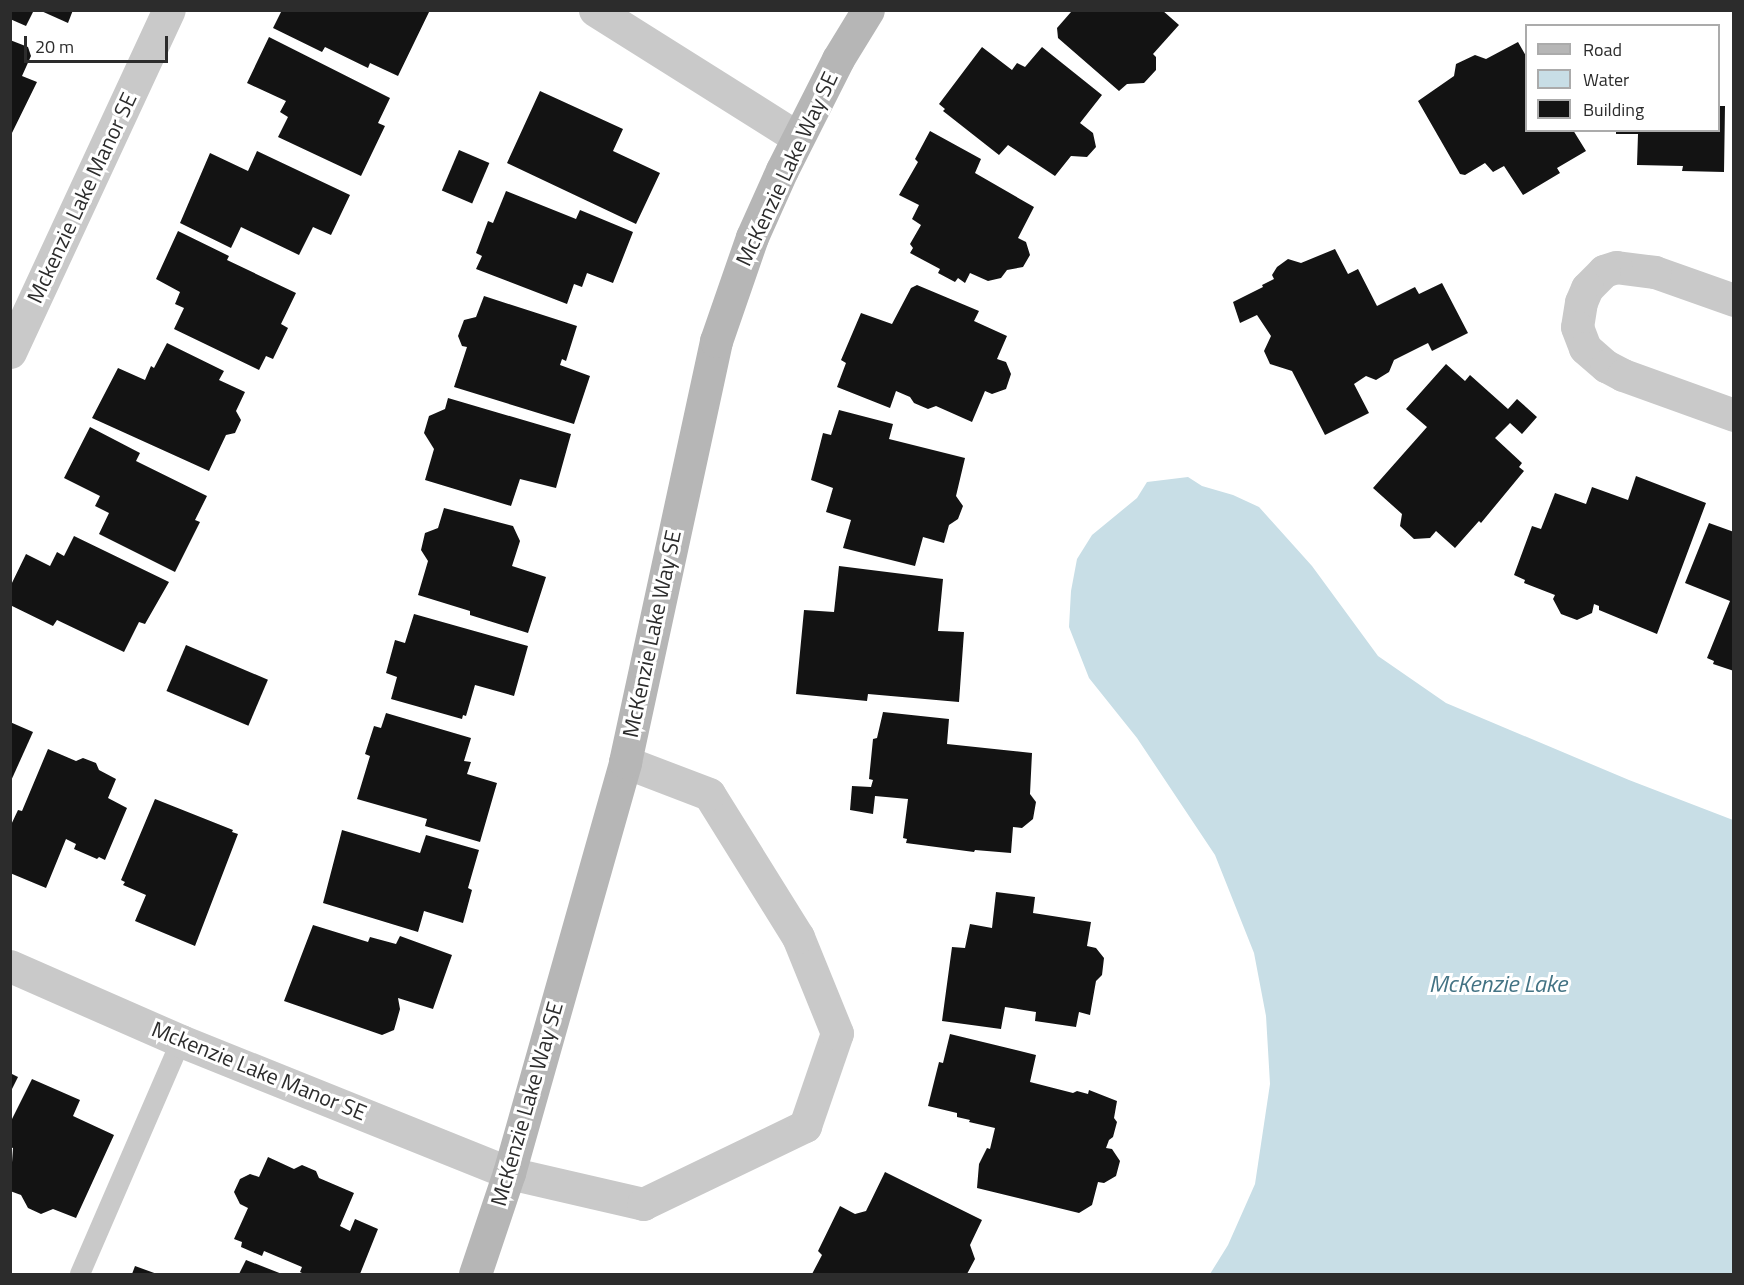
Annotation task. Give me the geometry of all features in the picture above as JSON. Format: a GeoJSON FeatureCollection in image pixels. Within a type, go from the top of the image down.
{"type":"FeatureCollection","features":[{"type":"Feature","properties":{"kind":"street","name":"Mckenzie Lake Manor SE"},"geometry":{"type":"LineString","coordinates":[[10,352],[169,10]]}},
{"type":"Feature","properties":{"kind":"street"},"geometry":{"type":"LineString","coordinates":[[595,10],[797,137]]}},
{"type":"Feature","properties":{"kind":"street","name":"McKenzie Lake Way SE"},"geometry":{"type":"LineString","coordinates":[[475,1275],[509,1173],[625,762],[716,341],[752,237],[797,137],[838,58],[868,10]]}},
{"type":"Feature","properties":{"kind":"street"},"geometry":{"type":"LineString","coordinates":[[1734,300],[1641,268],[1616,267],[1604,271],[1587,288],[1581,302],[1577,327],[1585,348],[1606,366],[1623,375],[1734,415]]}},
{"type":"Feature","properties":{"kind":"street","name":"Mckenzie Lake Manor SE"},"geometry":{"type":"LineString","coordinates":[[10,966],[181,1041],[509,1173],[643,1204],[805,1125],[837,1033],[798,937],[709,794],[625,762]]}},
{"type":"Feature","properties":{"kind":"lane"},"geometry":{"type":"LineString","coordinates":[[80,1275],[181,1041]]}},
{"type":"Feature","properties":{"kind":"water","name":"McKenzie Lake"},"geometry":{"type":"Polygon","coordinates":[[[1188,477],[1202,486],[1233,495],[1259,507],[1312,566],[1378,656],[1446,703],[1629,780],[1733,820],[1733,1274],[1210,1274],[1228,1245],[1255,1184],[1270,1084],[1266,1016],[1254,953],[1215,855],[1137,738],[1089,678],[1069,627],[1071,591],[1077,559],[1092,535],[1137,498],[1147,482],[1188,477]]]}},
{"type":"Feature","properties":{"kind":"building"},"geometry":{"type":"Polygon","coordinates":[[[10,10],[34,10],[26,26],[10,19],[10,10]]]}},
{"type":"Feature","properties":{"kind":"building"},"geometry":{"type":"Polygon","coordinates":[[[39,10],[73,10],[68,23],[39,10]]]}},
{"type":"Feature","properties":{"kind":"building"},"geometry":{"type":"Polygon","coordinates":[[[282,10],[430,10],[398,76],[370,63],[368,68],[325,47],[322,52],[273,28],[282,10]]]}},
{"type":"Feature","properties":{"kind":"building"},"geometry":{"type":"Polygon","coordinates":[[[1069,10],[1162,10],[1179,25],[1153,54],[1156,57],[1156,70],[1144,83],[1127,84],[1119,91],[1058,38],[1057,28],[1071,12],[1069,10]]]}},
{"type":"Feature","properties":{"kind":"building"},"geometry":{"type":"Polygon","coordinates":[[[269,37],[390,98],[378,123],[385,126],[361,176],[278,137],[288,117],[280,112],[286,101],[247,83],[269,37]]]}},
{"type":"Feature","properties":{"kind":"building"},"geometry":{"type":"Polygon","coordinates":[[[10,40],[28,47],[31,56],[22,76],[37,82],[10,137],[10,40]]]}},
{"type":"Feature","properties":{"kind":"building"},"geometry":{"type":"Polygon","coordinates":[[[1518,42],[1525,54],[1525,132],[1574,132],[1586,151],[1557,168],[1560,173],[1523,195],[1504,166],[1493,172],[1485,163],[1465,175],[1460,174],[1418,101],[1454,76],[1456,64],[1475,55],[1486,59],[1518,42]]]}},
{"type":"Feature","properties":{"kind":"building"},"geometry":{"type":"Polygon","coordinates":[[[982,47],[1012,70],[1017,63],[1025,67],[1042,47],[1102,95],[1080,123],[1093,133],[1096,147],[1087,157],[1071,156],[1055,176],[1008,145],[999,155],[943,111],[945,109],[939,104],[982,47]]]}},
{"type":"Feature","properties":{"kind":"building"},"geometry":{"type":"Polygon","coordinates":[[[540,91],[623,129],[613,151],[660,173],[636,224],[507,163],[540,91]]]}},
{"type":"Feature","properties":{"kind":"building"},"geometry":{"type":"Polygon","coordinates":[[[1720,106],[1725,106],[1724,172],[1682,171],[1683,166],[1637,165],[1638,134],[1616,134],[1616,132],[1720,132],[1720,106]]]}},
{"type":"Feature","properties":{"kind":"building"},"geometry":{"type":"Polygon","coordinates":[[[930,131],[981,159],[975,173],[1034,207],[1018,238],[1026,242],[1030,255],[1023,267],[1007,270],[1001,278],[988,281],[970,273],[965,283],[958,278],[955,282],[938,273],[940,269],[910,253],[913,248],[910,244],[921,225],[912,219],[919,205],[899,195],[918,162],[915,159],[930,131]]]}},
{"type":"Feature","properties":{"kind":"building"},"geometry":{"type":"Polygon","coordinates":[[[459,150],[489,163],[472,203],[442,191],[459,150]]]}},
{"type":"Feature","properties":{"kind":"building"},"geometry":{"type":"Polygon","coordinates":[[[257,151],[350,195],[331,235],[313,227],[299,255],[241,227],[231,248],[180,223],[210,153],[248,171],[257,151]]]}},
{"type":"Feature","properties":{"kind":"building"},"geometry":{"type":"Polygon","coordinates":[[[506,191],[576,219],[580,210],[633,232],[613,283],[587,273],[582,287],[574,284],[567,304],[476,269],[482,256],[476,253],[488,221],[493,223],[506,191]]]}},
{"type":"Feature","properties":{"kind":"building"},"geometry":{"type":"Polygon","coordinates":[[[178,231],[229,256],[227,260],[296,293],[281,324],[288,328],[273,359],[266,356],[259,370],[174,329],[184,308],[175,304],[180,292],[156,279],[178,231]]]}},
{"type":"Feature","properties":{"kind":"building"},"geometry":{"type":"Polygon","coordinates":[[[1335,249],[1348,274],[1358,269],[1377,306],[1415,287],[1419,294],[1442,283],[1468,333],[1432,351],[1428,343],[1394,360],[1389,372],[1376,380],[1366,376],[1354,384],[1369,413],[1325,435],[1292,371],[1270,364],[1264,351],[1271,336],[1257,315],[1240,323],[1233,302],[1274,279],[1272,275],[1277,267],[1288,259],[1301,263],[1335,249]]]}},
{"type":"Feature","properties":{"kind":"building"},"geometry":{"type":"Polygon","coordinates":[[[917,285],[979,311],[974,321],[1007,336],[997,359],[1006,362],[1011,374],[1006,389],[992,394],[985,391],[972,422],[936,406],[928,409],[896,391],[890,408],[837,387],[846,363],[841,360],[861,313],[892,324],[911,288],[917,285]]]}},
{"type":"Feature","properties":{"kind":"building"},"geometry":{"type":"Polygon","coordinates":[[[484,296],[577,326],[566,361],[562,359],[560,365],[590,376],[574,424],[454,387],[467,347],[462,346],[458,336],[464,320],[476,317],[484,296]]]}},
{"type":"Feature","properties":{"kind":"building"},"geometry":{"type":"Polygon","coordinates":[[[167,343],[224,371],[219,380],[245,392],[236,411],[241,420],[235,433],[226,435],[209,471],[92,418],[118,368],[145,380],[151,366],[154,368],[167,343]]]}},
{"type":"Feature","properties":{"kind":"building"},"geometry":{"type":"Polygon","coordinates":[[[1446,364],[1465,381],[1470,375],[1508,409],[1517,399],[1537,417],[1522,434],[1510,423],[1495,438],[1522,463],[1519,467],[1524,471],[1481,523],[1479,521],[1455,548],[1436,531],[1430,538],[1414,539],[1400,526],[1402,514],[1373,488],[1427,427],[1406,409],[1446,364]]]}},
{"type":"Feature","properties":{"kind":"building"},"geometry":{"type":"Polygon","coordinates":[[[448,398],[571,434],[556,488],[520,479],[511,506],[425,480],[434,449],[424,433],[429,416],[445,409],[448,398]]]}},
{"type":"Feature","properties":{"kind":"building"},"geometry":{"type":"Polygon","coordinates":[[[839,410],[893,424],[889,439],[965,458],[956,496],[963,506],[958,519],[949,525],[944,543],[923,537],[915,566],[843,548],[851,520],[826,512],[833,488],[811,480],[823,433],[831,435],[839,410]]]}},
{"type":"Feature","properties":{"kind":"building"},"geometry":{"type":"Polygon","coordinates":[[[90,427],[140,453],[136,461],[207,496],[195,520],[200,522],[175,572],[99,534],[109,513],[95,506],[100,496],[64,478],[90,427]]]}},
{"type":"Feature","properties":{"kind":"building"},"geometry":{"type":"Polygon","coordinates":[[[1636,476],[1706,503],[1657,634],[1599,610],[1599,606],[1594,604],[1592,613],[1577,620],[1561,614],[1553,599],[1555,595],[1524,583],[1525,580],[1514,575],[1532,526],[1541,529],[1555,493],[1586,504],[1592,487],[1628,500],[1636,476]]]}},
{"type":"Feature","properties":{"kind":"building"},"geometry":{"type":"Polygon","coordinates":[[[444,508],[513,526],[520,541],[512,566],[546,577],[528,633],[470,615],[470,611],[418,595],[428,561],[421,550],[425,533],[438,528],[444,508]]]}},
{"type":"Feature","properties":{"kind":"building"},"geometry":{"type":"Polygon","coordinates":[[[1709,523],[1734,532],[1734,671],[1713,664],[1714,661],[1707,658],[1730,601],[1685,583],[1709,523]]]}},
{"type":"Feature","properties":{"kind":"building"},"geometry":{"type":"Polygon","coordinates":[[[74,536],[169,582],[145,624],[139,622],[124,652],[57,620],[53,626],[10,605],[10,587],[26,554],[50,566],[57,552],[64,556],[74,536]]]}},
{"type":"Feature","properties":{"kind":"building"},"geometry":{"type":"Polygon","coordinates":[[[839,566],[943,579],[938,631],[964,632],[959,702],[868,694],[867,701],[796,694],[804,610],[834,612],[839,566]]]}},
{"type":"Feature","properties":{"kind":"building"},"geometry":{"type":"Polygon","coordinates":[[[414,614],[528,646],[514,696],[475,685],[466,716],[463,715],[462,719],[391,699],[397,677],[386,673],[395,640],[405,643],[414,614]]]}},
{"type":"Feature","properties":{"kind":"building"},"geometry":{"type":"Polygon","coordinates":[[[186,645],[268,680],[248,726],[166,691],[186,645]]]}},
{"type":"Feature","properties":{"kind":"building"},"geometry":{"type":"Polygon","coordinates":[[[883,712],[949,719],[947,744],[1032,753],[1030,794],[1036,802],[1033,819],[1022,828],[1013,827],[1011,853],[975,850],[974,852],[906,843],[907,839],[903,838],[908,799],[875,796],[873,814],[850,810],[852,786],[871,787],[873,780],[869,779],[873,739],[877,738],[883,712]]]}},
{"type":"Feature","properties":{"kind":"building"},"geometry":{"type":"Polygon","coordinates":[[[386,713],[471,738],[464,761],[471,762],[467,774],[497,783],[480,842],[425,826],[427,819],[357,799],[370,756],[365,754],[374,726],[381,728],[386,713]]]}},
{"type":"Feature","properties":{"kind":"building"},"geometry":{"type":"Polygon","coordinates":[[[10,722],[33,732],[10,783],[10,722]]]}},
{"type":"Feature","properties":{"kind":"building"},"geometry":{"type":"Polygon","coordinates":[[[48,749],[76,761],[83,758],[96,763],[99,770],[116,779],[108,798],[127,808],[105,860],[74,849],[76,844],[66,839],[46,888],[10,873],[10,827],[18,810],[22,811],[48,749]]]}},
{"type":"Feature","properties":{"kind":"building"},"geometry":{"type":"Polygon","coordinates":[[[155,799],[238,834],[195,946],[135,921],[146,895],[123,885],[125,882],[121,880],[155,799]]]}},
{"type":"Feature","properties":{"kind":"building"},"geometry":{"type":"Polygon","coordinates":[[[342,830],[420,853],[426,835],[479,850],[468,888],[472,890],[463,923],[424,911],[418,932],[323,903],[342,830]]]}},
{"type":"Feature","properties":{"kind":"building"},"geometry":{"type":"Polygon","coordinates":[[[996,892],[1035,897],[1033,913],[1091,922],[1087,946],[1096,948],[1104,958],[1102,975],[1096,981],[1090,1015],[1079,1012],[1076,1027],[1035,1021],[1036,1012],[1005,1007],[1001,1029],[942,1021],[952,947],[965,948],[970,924],[992,928],[996,892]]]}},
{"type":"Feature","properties":{"kind":"building"},"geometry":{"type":"Polygon","coordinates":[[[313,925],[368,942],[370,937],[396,944],[400,936],[452,955],[433,1009],[398,998],[400,1009],[394,1030],[382,1035],[284,1001],[313,925]]]}},
{"type":"Feature","properties":{"kind":"building"},"geometry":{"type":"Polygon","coordinates":[[[950,1034],[1036,1055],[1030,1082],[1073,1093],[1077,1091],[1088,1094],[1089,1090],[1117,1101],[1114,1118],[1117,1122],[1113,1137],[1106,1148],[1112,1149],[1120,1161],[1116,1176],[1104,1183],[1098,1182],[1092,1205],[1079,1213],[977,1188],[979,1164],[987,1148],[990,1149],[995,1128],[969,1122],[970,1120],[957,1117],[957,1113],[928,1106],[939,1062],[943,1063],[950,1034]]]}},
{"type":"Feature","properties":{"kind":"building"},"geometry":{"type":"Polygon","coordinates":[[[10,1073],[18,1077],[10,1093],[10,1073]]]}},
{"type":"Feature","properties":{"kind":"building"},"geometry":{"type":"Polygon","coordinates":[[[32,1079],[80,1100],[73,1116],[114,1135],[76,1218],[53,1209],[41,1214],[28,1208],[21,1195],[10,1191],[13,1148],[10,1147],[10,1123],[32,1079]]]}},
{"type":"Feature","properties":{"kind":"building"},"geometry":{"type":"Polygon","coordinates":[[[268,1157],[294,1169],[302,1165],[316,1171],[319,1178],[354,1193],[340,1226],[350,1231],[355,1219],[378,1229],[360,1274],[304,1274],[300,1272],[302,1267],[264,1251],[262,1256],[241,1247],[242,1242],[234,1239],[248,1208],[240,1204],[234,1192],[240,1179],[250,1174],[259,1177],[268,1157]]]}},
{"type":"Feature","properties":{"kind":"building"},"geometry":{"type":"Polygon","coordinates":[[[885,1172],[982,1220],[970,1245],[975,1259],[967,1274],[812,1274],[822,1255],[818,1251],[840,1206],[855,1214],[866,1211],[885,1172]]]}},
{"type":"Feature","properties":{"kind":"building"},"geometry":{"type":"Polygon","coordinates":[[[246,1260],[282,1274],[239,1274],[246,1260]]]}},
{"type":"Feature","properties":{"kind":"building"},"geometry":{"type":"Polygon","coordinates":[[[135,1266],[157,1274],[132,1274],[135,1266]]]}}]}
